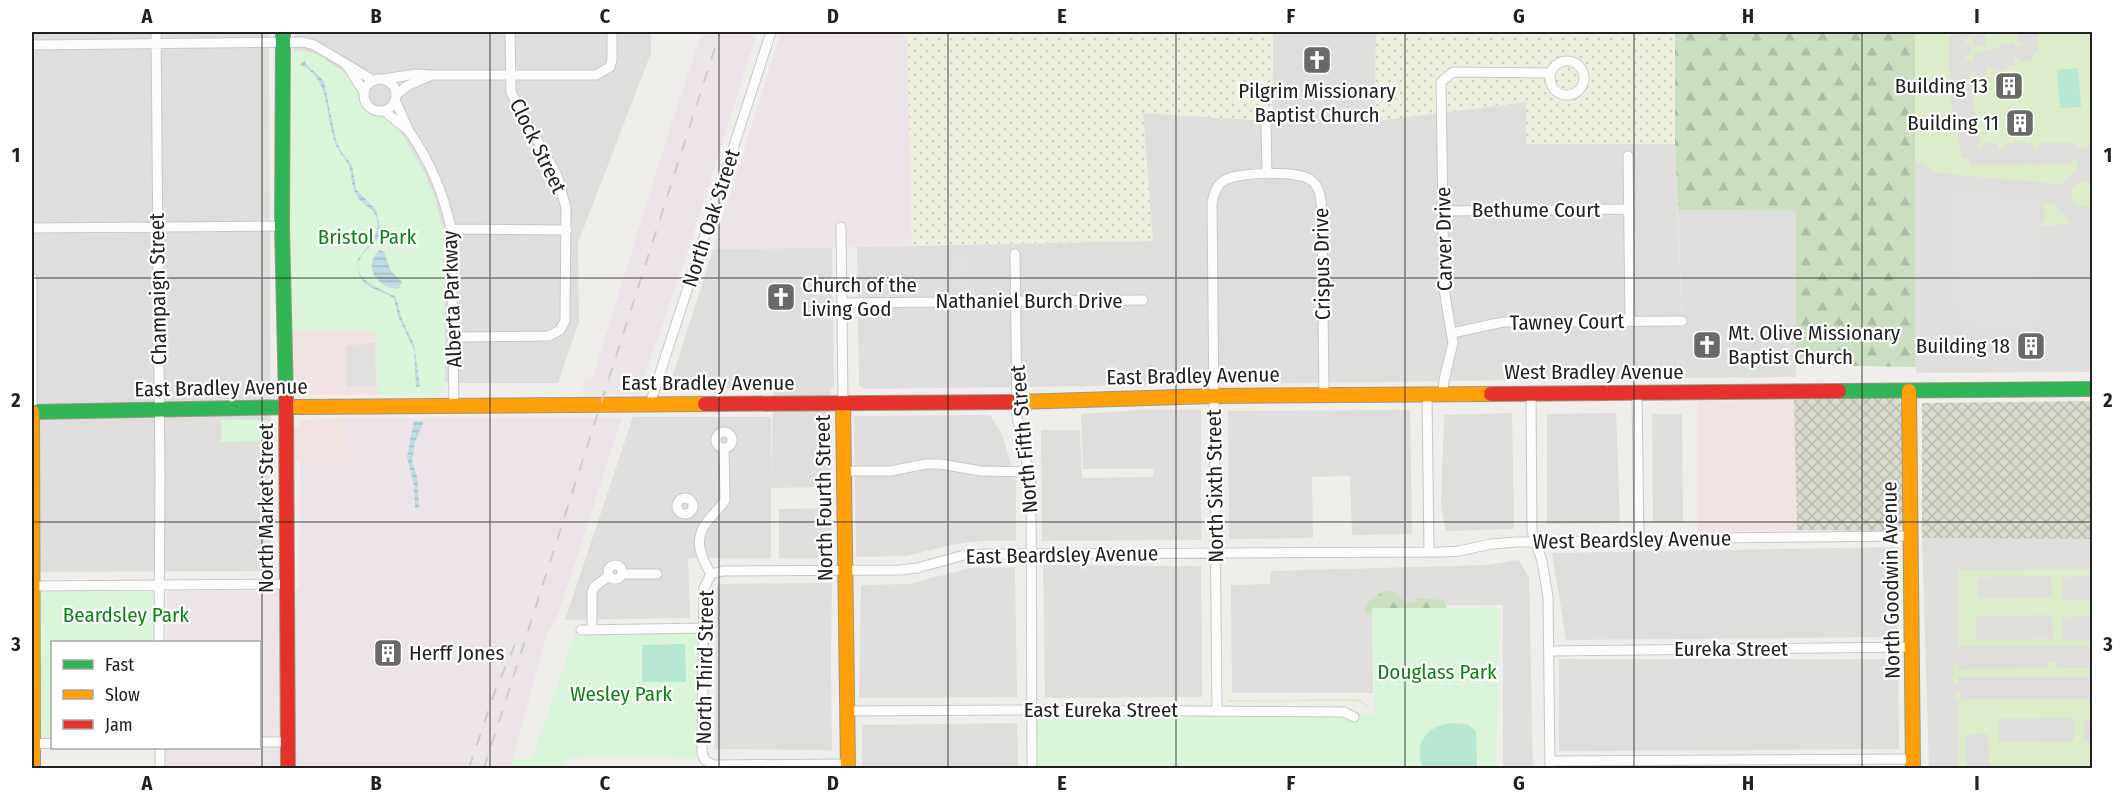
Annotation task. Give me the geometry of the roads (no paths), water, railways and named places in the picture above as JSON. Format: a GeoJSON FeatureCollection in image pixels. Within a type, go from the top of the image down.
{"type":"FeatureCollection","features":[{"type":"Feature","properties":{"kind":"main road","name":"North Market Street"},"geometry":{"type":"LineString","coordinates":[[283,37],[282,226],[286,407],[288,768]]}},
{"type":"Feature","properties":{"kind":"main road","name":"West Bradley Avenue"},"geometry":{"type":"LineString","coordinates":[[1384,395],[2092,389]]}},
{"type":"Feature","properties":{"kind":"main road","name":"North Goodwin Avenue"},"geometry":{"type":"LineString","coordinates":[[1909,391],[1913,764]]}},
{"type":"Feature","properties":{"kind":"main road","name":"East Bradley Avenue"},"geometry":{"type":"LineString","coordinates":[[32,412],[454,405],[1017,402],[1214,396],[1384,395]]}},
{"type":"Feature","properties":{"kind":"main road","name":"North Fourth Street"},"geometry":{"type":"LineString","coordinates":[[843,404],[848,766]]}},
{"type":"Feature","properties":{"kind":"main road"},"geometry":{"type":"LineString","coordinates":[[32,412],[33,768]]}},
{"type":"Feature","properties":{"kind":"street","name":"Champaign Street"},"geometry":{"type":"LineString","coordinates":[[156,32],[160,410],[159,641]]}},
{"type":"Feature","properties":{"kind":"street","name":"Clock Street"},"geometry":{"type":"LineString","coordinates":[[453,337],[549,336],[560,330],[567,312],[566,208],[557,175],[514,100],[510,75],[510,32]]}},
{"type":"Feature","properties":{"kind":"street"},"geometry":{"type":"LineString","coordinates":[[364,92],[369,83],[416,74],[596,75],[610,67],[612,32]]}},
{"type":"Feature","properties":{"kind":"street","name":"North Oak Street"},"geometry":{"type":"LineString","coordinates":[[650,404],[771,32]]}},
{"type":"Feature","properties":{"kind":"street"},"geometry":{"type":"LineString","coordinates":[[32,45],[156,44],[283,37],[314,45],[346,64],[393,85],[396,98]]}},
{"type":"Feature","properties":{"kind":"street"},"geometry":{"type":"LineString","coordinates":[[346,64],[364,92],[366,102],[378,111],[389,109],[407,86],[432,75]]}},
{"type":"Feature","properties":{"kind":"street","name":"Carver Drive"},"geometry":{"type":"LineString","coordinates":[[1443,394],[1445,374],[1452,352],[1452,333],[1444,289],[1441,82],[1453,72],[1551,72]]}},
{"type":"Feature","properties":{"kind":"street","name":"Alberta Parkway"},"geometry":{"type":"LineString","coordinates":[[396,98],[409,131],[430,165],[446,206],[452,229],[454,405]]}},
{"type":"Feature","properties":{"kind":"street","name":"Alberta Parkway"},"geometry":{"type":"LineString","coordinates":[[384,111],[409,131]]}},
{"type":"Feature","properties":{"kind":"street"},"geometry":{"type":"LineString","coordinates":[[1266,123],[1267,174]]}},
{"type":"Feature","properties":{"kind":"street"},"geometry":{"type":"LineString","coordinates":[[1628,156],[1630,321]]}},
{"type":"Feature","properties":{"kind":"street","name":"Crispus Drive"},"geometry":{"type":"LineString","coordinates":[[1267,174],[1308,178],[1321,196],[1324,396]]}},
{"type":"Feature","properties":{"kind":"street","name":"North Sixth Street"},"geometry":{"type":"LineString","coordinates":[[1216,711],[1212,203],[1216,189],[1226,179],[1235,176],[1267,174]]}},
{"type":"Feature","properties":{"kind":"street","name":"Bethume Court"},"geometry":{"type":"LineString","coordinates":[[1443,211],[1629,209]]}},
{"type":"Feature","properties":{"kind":"street"},"geometry":{"type":"LineString","coordinates":[[32,228],[282,226]]}},
{"type":"Feature","properties":{"kind":"street","name":"North Fourth Street"},"geometry":{"type":"LineString","coordinates":[[841,227],[843,404]]}},
{"type":"Feature","properties":{"kind":"street"},"geometry":{"type":"LineString","coordinates":[[452,229],[567,230]]}},
{"type":"Feature","properties":{"kind":"street","name":"North Fifth Street"},"geometry":{"type":"LineString","coordinates":[[1015,254],[1017,402],[1020,436],[1031,483],[1032,768]]}},
{"type":"Feature","properties":{"kind":"street"},"geometry":{"type":"LineString","coordinates":[[32,278],[32,412]]}},
{"type":"Feature","properties":{"kind":"street","name":"Nathaniel Burch Drive"},"geometry":{"type":"LineString","coordinates":[[842,303],[1143,300]]}},
{"type":"Feature","properties":{"kind":"street","name":"Tawney Court"},"geometry":{"type":"LineString","coordinates":[[1452,333],[1503,322],[1682,321]]}},
{"type":"Feature","properties":{"kind":"street"},"geometry":{"type":"LineString","coordinates":[[1637,393],[1639,541]]}},
{"type":"Feature","properties":{"kind":"street"},"geometry":{"type":"LineString","coordinates":[[1531,394],[1532,531],[1542,561],[1548,597],[1550,765],[1913,764]]}},
{"type":"Feature","properties":{"kind":"street"},"geometry":{"type":"LineString","coordinates":[[1426,395],[1429,551]]}},
{"type":"Feature","properties":{"kind":"street"},"geometry":{"type":"LineString","coordinates":[[691,511],[705,524],[725,500],[724,448]]}},
{"type":"Feature","properties":{"kind":"street"},"geometry":{"type":"LineString","coordinates":[[844,471],[891,471],[926,464],[940,464],[981,471],[1028,472]]}},
{"type":"Feature","properties":{"kind":"street","name":"North Third Street"},"geometry":{"type":"LineString","coordinates":[[705,524],[699,540],[700,552],[711,574]]}},
{"type":"Feature","properties":{"kind":"street","name":"West Beardsley Avenue"},"geometry":{"type":"LineString","coordinates":[[1354,552],[1459,551],[1491,544],[1536,542],[1911,536]]}},
{"type":"Feature","properties":{"kind":"street","name":"East Beardsley Avenue"},"geometry":{"type":"LineString","coordinates":[[736,571],[917,568],[964,555],[1354,552]]}},
{"type":"Feature","properties":{"kind":"street"},"geometry":{"type":"LineString","coordinates":[[592,628],[592,593],[594,587],[609,576],[609,569],[614,565],[621,567],[622,574],[657,574]]}},
{"type":"Feature","properties":{"kind":"street","name":"North Third Street"},"geometry":{"type":"LineString","coordinates":[[736,571],[711,574],[704,588],[701,705],[702,753],[705,760],[713,765],[848,766]]}},
{"type":"Feature","properties":{"kind":"street"},"geometry":{"type":"LineString","coordinates":[[32,586],[287,584]]}},
{"type":"Feature","properties":{"kind":"street"},"geometry":{"type":"LineString","coordinates":[[581,630],[592,628],[704,628]]}},
{"type":"Feature","properties":{"kind":"street","name":"Eureka Street"},"geometry":{"type":"LineString","coordinates":[[1549,651],[1912,647]]}},
{"type":"Feature","properties":{"kind":"street","name":"East Eureka Street"},"geometry":{"type":"LineString","coordinates":[[847,711],[1344,712],[1354,717]]}},
{"type":"Feature","properties":{"kind":"street"},"geometry":{"type":"LineString","coordinates":[[261,741],[288,742]]}},
{"type":"Feature","properties":{"kind":"street"},"geometry":{"type":"LineString","coordinates":[[32,744],[51,743]]}},
{"type":"Feature","properties":{"kind":"street"},"geometry":{"type":"LineString","coordinates":[[160,749],[160,768]]}},
{"type":"Feature","properties":{"kind":"water"},"geometry":{"type":"Polygon","coordinates":[[[306,59],[306,64],[324,81],[336,141],[352,165],[356,189],[376,210],[380,226],[379,238],[366,250],[358,264],[358,259],[375,235],[377,219],[374,212],[361,202],[354,191],[350,168],[334,140],[325,97],[316,78],[300,65],[306,59]]]}},
{"type":"Feature","properties":{"kind":"water"},"geometry":{"type":"Polygon","coordinates":[[[380,250],[384,252],[391,271],[402,282],[399,288],[385,286],[379,282],[372,270],[374,256],[380,250]]]}},
{"type":"Feature","properties":{"kind":"water"},"geometry":{"type":"Polygon","coordinates":[[[358,264],[362,277],[396,297],[402,319],[414,345],[420,386],[416,387],[414,350],[398,316],[394,298],[368,285],[360,276],[358,264]]]}},
{"type":"Feature","properties":{"kind":"water"},"geometry":{"type":"Polygon","coordinates":[[[414,421],[424,421],[415,442],[412,461],[417,476],[419,507],[415,508],[414,486],[407,457],[414,421]]]}},
{"type":"Feature","properties":{"kind":"railway"},"geometry":{"type":"LineString","coordinates":[[484,768],[720,32]]}},
{"type":"Feature","properties":{"kind":"railway"},"geometry":{"type":"LineString","coordinates":[[469,768],[495,691],[519,635]]}},
{"type":"Feature","properties":{"kind":"place","name":"Pilgrim Missionary Baptist Church"},"geometry":{"type":"Point","coordinates":[1317,60]}},
{"type":"Feature","properties":{"kind":"place","name":"Building 13"},"geometry":{"type":"Point","coordinates":[2009,86]}},
{"type":"Feature","properties":{"kind":"place","name":"Building 11"},"geometry":{"type":"Point","coordinates":[2020,123]}},
{"type":"Feature","properties":{"kind":"place","name":"Church of the Living God"},"geometry":{"type":"Point","coordinates":[781,297]}},
{"type":"Feature","properties":{"kind":"place","name":"Mt. Olive Missionary Baptist Church"},"geometry":{"type":"Point","coordinates":[1707,345]}},
{"type":"Feature","properties":{"kind":"place","name":"Building 18"},"geometry":{"type":"Point","coordinates":[2031,346]}},
{"type":"Feature","properties":{"kind":"place","name":"Herff Jones"},"geometry":{"type":"Point","coordinates":[388,653]}},
{"type":"Feature","properties":{"kind":"park label","name":"Bristol Park"},"geometry":{"type":"Point","coordinates":[367,237]}},
{"type":"Feature","properties":{"kind":"park label","name":"Beardsley Park"},"geometry":{"type":"Point","coordinates":[126,615]}},
{"type":"Feature","properties":{"kind":"park label","name":"Douglass Park"},"geometry":{"type":"Point","coordinates":[1437,672]}},
{"type":"Feature","properties":{"kind":"park label","name":"Wesley Park"},"geometry":{"type":"Point","coordinates":[621,694]}}]}
